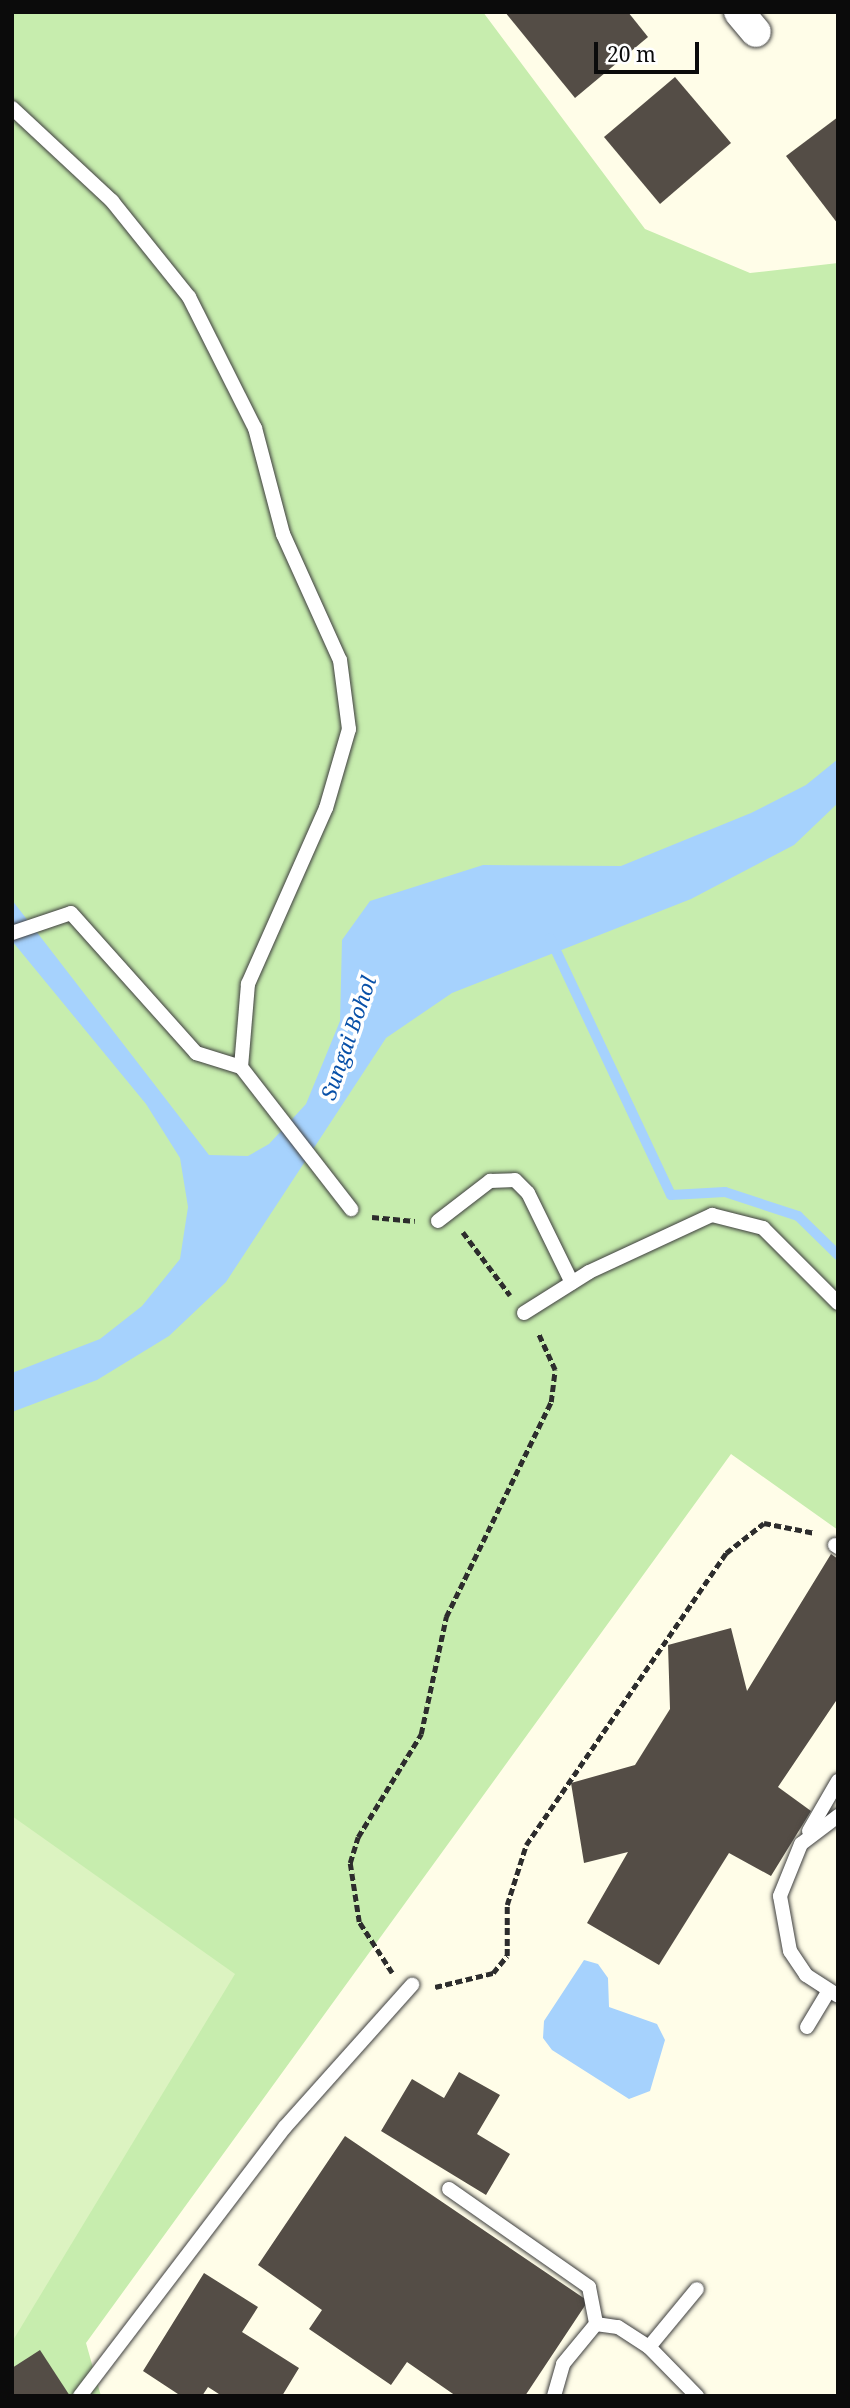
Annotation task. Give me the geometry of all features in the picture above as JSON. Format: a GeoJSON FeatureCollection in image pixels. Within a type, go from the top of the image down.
{"type":"FeatureCollection","features":[{"type":"Feature","properties":{"kind":"lane"},"geometry":{"type":"LineString","coordinates":[[12,108],[112,201],[189,297],[256,428],[283,534],[340,660],[349,729],[327,808],[248,984],[241,1067]]}},
{"type":"Feature","properties":{"kind":"lane"},"geometry":{"type":"LineString","coordinates":[[12,933],[58,912],[71,913],[196,1053],[241,1067],[351,1209]]}},
{"type":"Feature","properties":{"kind":"lane"},"geometry":{"type":"LineString","coordinates":[[438,1221],[491,1181],[515,1180],[528,1193],[572,1283]]}},
{"type":"Feature","properties":{"kind":"lane"},"geometry":{"type":"LineString","coordinates":[[524,1313],[572,1283],[712,1215],[726,1216],[763,1228],[838,1303]]}},
{"type":"Feature","properties":{"kind":"lane"},"geometry":{"type":"LineString","coordinates":[[807,2027],[833,1994],[790,1951],[781,1925],[780,1896],[801,1844],[838,1781]]}},
{"type":"Feature","properties":{"kind":"lane"},"geometry":{"type":"LineString","coordinates":[[801,1844],[838,1816]]}},
{"type":"Feature","properties":{"kind":"lane"},"geometry":{"type":"LineString","coordinates":[[80,2396],[285,2127],[412,1985]]}},
{"type":"Feature","properties":{"kind":"lane"},"geometry":{"type":"LineString","coordinates":[[449,2189],[589,2287],[596,2324]]}},
{"type":"Feature","properties":{"kind":"lane"},"geometry":{"type":"LineString","coordinates":[[649,2347],[697,2289]]}},
{"type":"Feature","properties":{"kind":"lane"},"geometry":{"type":"LineString","coordinates":[[596,2324],[618,2327],[649,2347],[697,2396]]}},
{"type":"Feature","properties":{"kind":"lane"},"geometry":{"type":"LineString","coordinates":[[554,2396],[563,2364],[596,2324]]}},
{"type":"Feature","properties":{"kind":"path"},"geometry":{"type":"LineString","coordinates":[[351,1209],[403,1222],[438,1221],[461,1229],[547,1344],[555,1370],[551,1402],[446,1617],[421,1734],[358,1837],[350,1863],[351,1894],[369,1945],[412,1985],[473,1980],[494,1973],[507,1956],[508,1905],[526,1845],[744,1532],[784,1522],[836,1546]]}},
{"type":"Feature","properties":{"kind":"green space"},"geometry":{"type":"Polygon","coordinates":[[[12,12],[483,12],[645,229],[750,273],[838,263],[838,1530],[731,1454],[86,2343],[101,2396],[12,2396],[12,12]]]}},
{"type":"Feature","properties":{"kind":"green space"},"geometry":{"type":"Polygon","coordinates":[[[12,1816],[235,1974],[12,2342],[12,1816]]]}},
{"type":"Feature","properties":{"kind":"water","name":"Sungai Bohol"},"geometry":{"type":"Polygon","coordinates":[[[838,759],[838,803],[794,845],[691,899],[452,993],[386,1038],[226,1282],[169,1336],[97,1380],[12,1412],[12,1373],[100,1339],[142,1306],[180,1259],[188,1207],[180,1158],[146,1104],[12,941],[12,900],[209,1155],[248,1156],[269,1144],[306,1104],[340,1021],[342,940],[370,901],[483,865],[621,866],[751,813],[806,785],[838,759]]]}},
{"type":"Feature","properties":{"kind":"water"},"geometry":{"type":"Polygon","coordinates":[[[584,1960],[598,1964],[608,1978],[609,2007],[657,2024],[665,2040],[650,2091],[629,2099],[552,2050],[543,2038],[544,2021],[584,1960]]]}},
{"type":"Feature","properties":{"kind":"building"},"geometry":{"type":"Polygon","coordinates":[[[505,12],[628,12],[648,37],[575,98],[505,12]]]}},
{"type":"Feature","properties":{"kind":"building"},"geometry":{"type":"Polygon","coordinates":[[[675,77],[731,143],[660,204],[604,137],[675,77]]]}},
{"type":"Feature","properties":{"kind":"building"},"geometry":{"type":"Polygon","coordinates":[[[838,117],[838,224],[786,156],[838,117]]]}},
{"type":"Feature","properties":{"kind":"building"},"geometry":{"type":"Polygon","coordinates":[[[831,1554],[838,1559],[838,1698],[778,1787],[811,1811],[771,1876],[729,1853],[659,1965],[587,1923],[628,1852],[584,1863],[571,1783],[635,1765],[670,1709],[668,1645],[731,1628],[747,1691],[831,1554]]]}},
{"type":"Feature","properties":{"kind":"building"},"geometry":{"type":"Polygon","coordinates":[[[459,2072],[500,2095],[477,2134],[510,2154],[486,2195],[381,2131],[412,2079],[444,2098],[459,2072]]]}},
{"type":"Feature","properties":{"kind":"building"},"geometry":{"type":"Polygon","coordinates":[[[345,2136],[588,2301],[525,2396],[456,2396],[407,2362],[391,2385],[309,2329],[322,2310],[258,2265],[345,2136]]]}},
{"type":"Feature","properties":{"kind":"building"},"geometry":{"type":"Polygon","coordinates":[[[204,2273],[258,2307],[242,2332],[299,2368],[282,2396],[222,2396],[208,2387],[202,2396],[181,2396],[143,2371],[204,2273]]]}},
{"type":"Feature","properties":{"kind":"building"},"geometry":{"type":"Polygon","coordinates":[[[40,2350],[70,2396],[12,2396],[12,2368],[40,2350]]]}},
{"type":"Feature","properties":{"kind":"waterway"},"geometry":{"type":"LineString","coordinates":[[550,938],[671,1195],[725,1192],[798,1216],[838,1255]]}}]}
